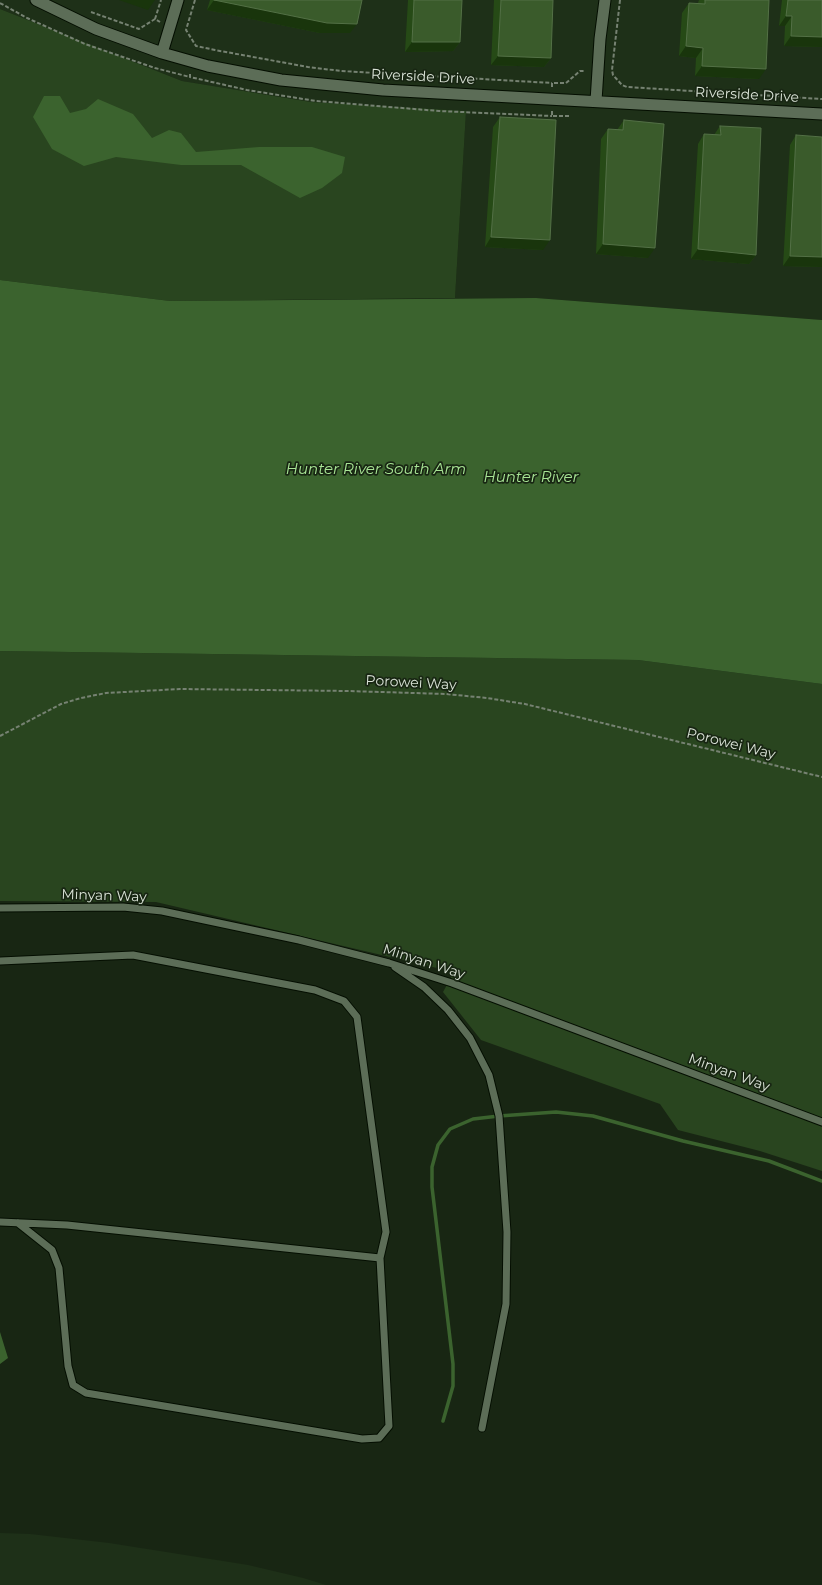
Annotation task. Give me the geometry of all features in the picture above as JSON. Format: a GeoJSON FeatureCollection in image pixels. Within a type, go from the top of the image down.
{"type":"FeatureCollection","features":[{"type":"Feature","properties":{"kind":"street","name":"Riverside Drive"},"geometry":{"type":"LineString","coordinates":[[36,0],[96,29],[162,53],[208,66],[281,80],[339,87],[822,114]]}},
{"type":"Feature","properties":{"kind":"street"},"geometry":{"type":"LineString","coordinates":[[162,53],[178,0]]}},
{"type":"Feature","properties":{"kind":"street"},"geometry":{"type":"LineString","coordinates":[[596,102],[600,38],[606,0]]}},
{"type":"Feature","properties":{"kind":"lane","name":"Minyan Way"},"geometry":{"type":"LineString","coordinates":[[0,908],[123,907],[162,911],[299,940],[389,963],[452,983],[822,1122]]}},
{"type":"Feature","properties":{"kind":"lane"},"geometry":{"type":"LineString","coordinates":[[0,961],[133,955],[315,990],[344,1001],[357,1017],[386,1232],[380,1258],[389,1426],[379,1438],[362,1439],[86,1393],[73,1385],[68,1366],[58,1268],[52,1250],[18,1223]]}},
{"type":"Feature","properties":{"kind":"lane"},"geometry":{"type":"LineString","coordinates":[[389,963],[424,987],[448,1010],[470,1038],[489,1075],[499,1116],[507,1232],[506,1304],[482,1428]]}},
{"type":"Feature","properties":{"kind":"lane"},"geometry":{"type":"LineString","coordinates":[[0,1222],[68,1225],[380,1258]]}},
{"type":"Feature","properties":{"kind":"path"},"geometry":{"type":"LineString","coordinates":[[89,12],[139,29],[155,19],[162,0]]}},
{"type":"Feature","properties":{"kind":"path"},"geometry":{"type":"LineString","coordinates":[[195,0],[185,29],[197,46],[241,56],[341,71],[552,83],[566,83],[580,72],[584,71]]}},
{"type":"Feature","properties":{"kind":"path"},"geometry":{"type":"LineString","coordinates":[[620,0],[612,70],[613,76],[622,85],[643,89],[822,99]]}},
{"type":"Feature","properties":{"kind":"path"},"geometry":{"type":"LineString","coordinates":[[0,3],[28,18],[86,44],[156,68],[247,90],[316,101],[439,111],[570,116]]}},
{"type":"Feature","properties":{"kind":"path"},"geometry":{"type":"LineString","coordinates":[[155,19],[160,22]]}},
{"type":"Feature","properties":{"kind":"path","name":"Porowei Way"},"geometry":{"type":"LineString","coordinates":[[0,736],[61,704],[106,693],[180,689],[446,694],[525,704],[822,777]]}},
{"type":"Feature","properties":{"kind":"shaded area"},"geometry":{"type":"Polygon","coordinates":[[[0,0],[822,0],[822,320],[536,298],[455,298],[466,111],[311,102],[182,81],[0,9],[0,0]]]}},
{"type":"Feature","properties":{"kind":"shaded area"},"geometry":{"type":"Polygon","coordinates":[[[0,9],[182,81],[311,102],[466,111],[455,298],[170,301],[0,280],[0,9]]]}},
{"type":"Feature","properties":{"kind":"shaded area"},"geometry":{"type":"Polygon","coordinates":[[[0,651],[638,660],[822,684],[822,1171],[760,1151],[678,1130],[660,1104],[481,1040],[443,992],[454,972],[156,902],[0,901],[0,651]]]}},
{"type":"Feature","properties":{"kind":"shaded area"},"geometry":{"type":"Polygon","coordinates":[[[0,1533],[30,1534],[109,1543],[248,1565],[326,1585],[0,1585],[0,1533]]]}},
{"type":"Feature","properties":{"kind":"water"},"geometry":{"type":"Polygon","coordinates":[[[44,96],[60,96],[70,113],[86,109],[98,99],[133,114],[152,138],[169,130],[181,133],[196,152],[259,147],[312,147],[345,157],[342,173],[322,188],[300,198],[241,165],[181,165],[116,157],[84,166],[52,149],[33,117],[44,96]]]}},
{"type":"Feature","properties":{"kind":"water","name":"Hunter River"},"geometry":{"type":"Polygon","coordinates":[[[0,280],[170,301],[536,298],[822,320],[822,684],[638,660],[0,651],[0,280]]]}},
{"type":"Feature","properties":{"kind":"water"},"geometry":{"type":"Polygon","coordinates":[[[0,1332],[8,1358],[0,1364],[0,1332]]]}},
{"type":"Feature","properties":{"kind":"building"},"geometry":{"type":"Polygon","coordinates":[[[214,0],[362,0],[357,24],[327,23],[214,0]]]}},
{"type":"Feature","properties":{"kind":"building"},"geometry":{"type":"Polygon","coordinates":[[[414,0],[462,0],[460,42],[412,42],[414,0]]]}},
{"type":"Feature","properties":{"kind":"building"},"geometry":{"type":"Polygon","coordinates":[[[501,0],[553,0],[551,58],[498,56],[501,0]]]}},
{"type":"Feature","properties":{"kind":"building"},"geometry":{"type":"Polygon","coordinates":[[[705,0],[769,0],[766,69],[702,66],[703,48],[686,46],[689,3],[705,4],[705,0]]]}},
{"type":"Feature","properties":{"kind":"building"},"geometry":{"type":"Polygon","coordinates":[[[788,0],[822,0],[822,37],[791,36],[792,16],[786,16],[788,0]]]}},
{"type":"Feature","properties":{"kind":"building"},"geometry":{"type":"Polygon","coordinates":[[[500,117],[556,120],[550,240],[491,237],[500,117]]]}},
{"type":"Feature","properties":{"kind":"building"},"geometry":{"type":"Polygon","coordinates":[[[624,120],[664,124],[655,248],[603,244],[608,129],[623,130],[624,120]]]}},
{"type":"Feature","properties":{"kind":"building"},"geometry":{"type":"Polygon","coordinates":[[[720,126],[761,128],[756,255],[698,249],[704,134],[721,135],[720,126]]]}},
{"type":"Feature","properties":{"kind":"building"},"geometry":{"type":"Polygon","coordinates":[[[796,135],[822,137],[822,257],[790,256],[796,135]]]}},
{"type":"Feature","properties":{"kind":"waterway"},"geometry":{"type":"LineString","coordinates":[[443,1421],[453,1386],[453,1364],[432,1187],[432,1167],[438,1145],[450,1129],[473,1119],[499,1116],[556,1112],[593,1116],[683,1141],[769,1161],[822,1181]]}},
{"type":"Feature","properties":{"kind":"water label","name":"Hunter River South Arm"},"geometry":{"type":"Point","coordinates":[376,470]}}]}
